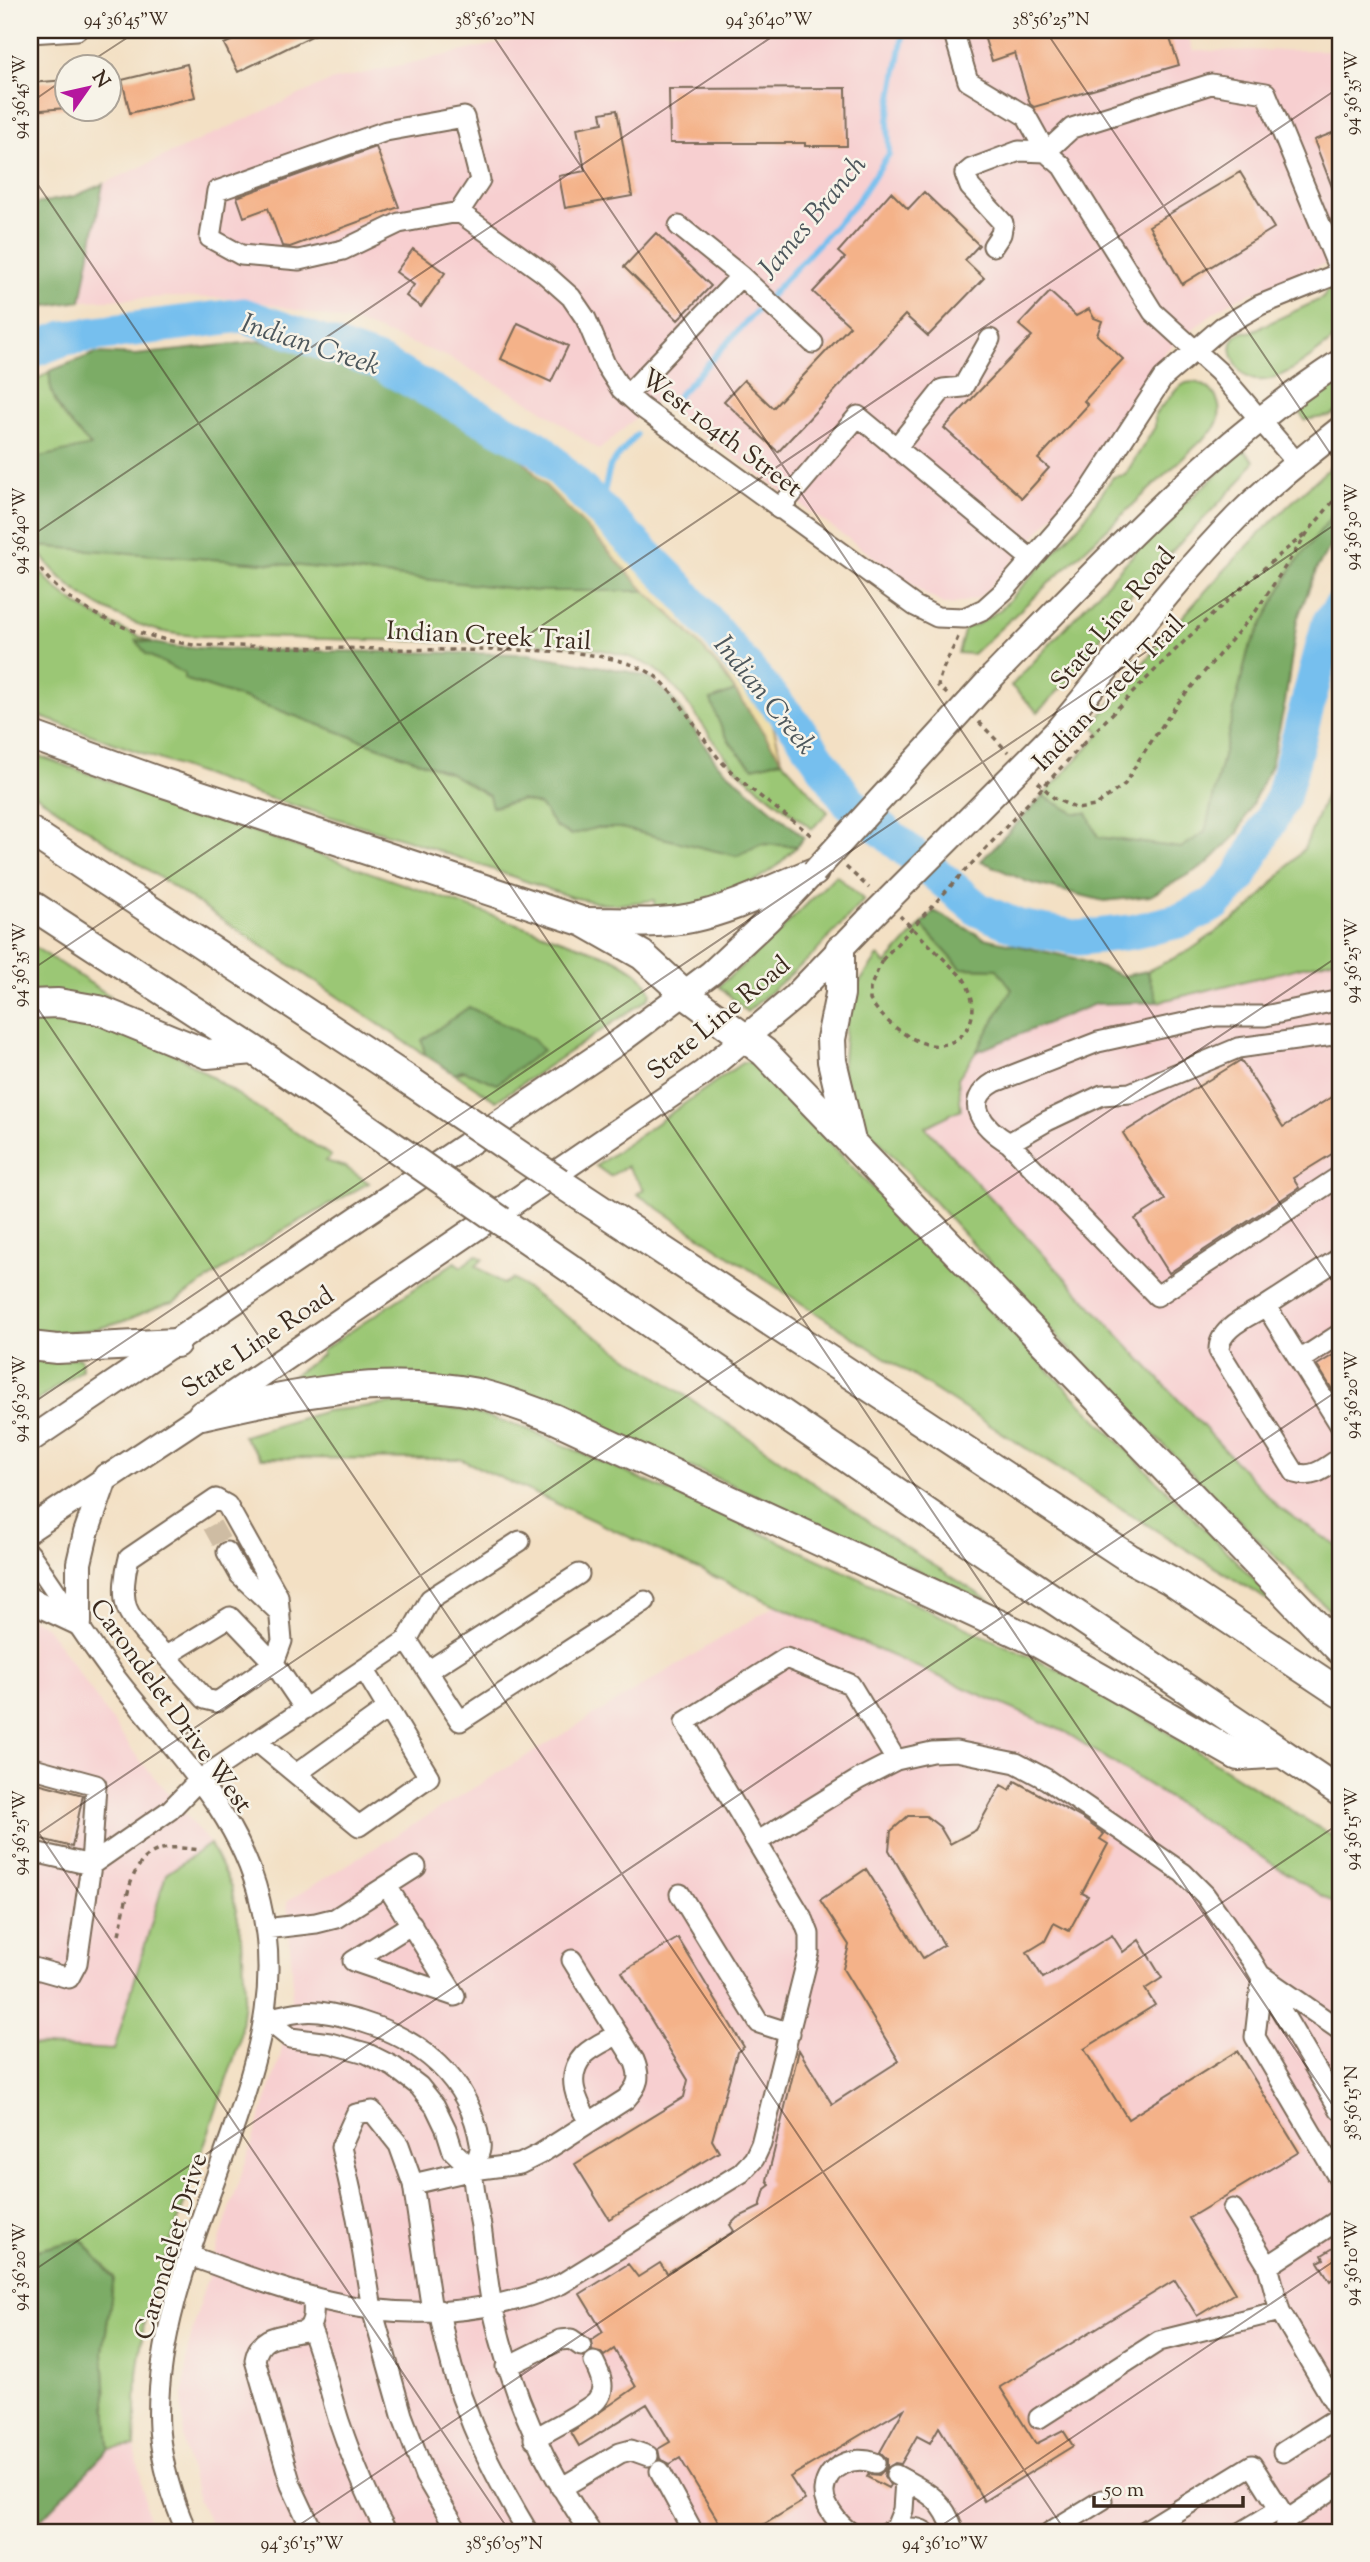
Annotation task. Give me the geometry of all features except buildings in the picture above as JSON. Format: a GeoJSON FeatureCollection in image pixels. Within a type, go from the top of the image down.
{"type":"FeatureCollection","features":[{"type":"Feature","properties":{"kind":"highway"},"geometry":{"type":"LineString","coordinates":[[30,735],[158,781],[584,922],[642,955],[685,993],[764,1052],[1340,1650]]}},
{"type":"Feature","properties":{"kind":"highway"},"geometry":{"type":"LineString","coordinates":[[30,831],[1106,1543],[1170,1580],[1340,1693]]}},
{"type":"Feature","properties":{"kind":"highway"},"geometry":{"type":"LineString","coordinates":[[584,922],[656,923],[690,918],[725,908],[825,865]]}},
{"type":"Feature","properties":{"kind":"highway"},"geometry":{"type":"LineString","coordinates":[[30,904],[254,1051],[546,1253],[1340,1792]]}},
{"type":"Feature","properties":{"kind":"highway"},"geometry":{"type":"LineString","coordinates":[[840,949],[840,993],[831,1039],[832,1061],[852,1144]]}},
{"type":"Feature","properties":{"kind":"highway"},"geometry":{"type":"LineString","coordinates":[[30,1004],[58,1003],[99,1010],[207,1054],[254,1051]]}},
{"type":"Feature","properties":{"kind":"highway"},"geometry":{"type":"LineString","coordinates":[[30,1346],[57,1349],[176,1343]]}},
{"type":"Feature","properties":{"kind":"highway"},"geometry":{"type":"LineString","coordinates":[[202,1415],[300,1393],[363,1385],[437,1388],[476,1393],[510,1402],[553,1418],[1035,1641],[1238,1756],[1282,1753]]}},
{"type":"Feature","properties":{"kind":"main road","name":"State Line Road"},"geometry":{"type":"LineString","coordinates":[[30,1440],[612,1047],[685,993],[740,947],[825,865],[993,676],[1147,517],[1259,418],[1340,362]]}},
{"type":"Feature","properties":{"kind":"main road","name":"State Line Road"},"geometry":{"type":"LineString","coordinates":[[30,1529],[634,1121],[703,1073],[746,1038],[793,998],[1055,733],[1167,597],[1230,526],[1297,463],[1340,429]]}},
{"type":"Feature","properties":{"kind":"main road"},"geometry":{"type":"LineString","coordinates":[[30,1600],[79,1623],[79,1563],[86,1532],[106,1476]]}},
{"type":"Feature","properties":{"kind":"street"},"geometry":{"type":"LineString","coordinates":[[30,33],[77,30]]}},
{"type":"Feature","properties":{"kind":"street"},"geometry":{"type":"LineString","coordinates":[[953,30],[968,81],[1026,116],[1046,152],[1062,166],[1153,312],[1219,372],[1297,463]]}},
{"type":"Feature","properties":{"kind":"street"},"geometry":{"type":"LineString","coordinates":[[779,509],[858,416],[1031,559],[1085,498],[1163,378],[1222,327],[1260,305],[1340,272],[1334,240],[1266,93],[1211,84],[1072,128],[1046,152],[1019,151],[971,169],[965,174],[970,187],[1003,223],[1001,234],[993,246]]}},
{"type":"Feature","properties":{"kind":"street"},"geometry":{"type":"LineString","coordinates":[[464,117],[480,180],[458,212],[400,223],[343,250],[299,260],[241,255],[210,238],[217,191],[386,131],[464,117]]}},
{"type":"Feature","properties":{"kind":"street","name":"West 104th Street"},"geometry":{"type":"LineString","coordinates":[[458,212],[544,273],[571,297],[586,319],[605,364],[627,395],[693,448],[915,606],[937,617],[964,618],[984,609],[1004,591],[1031,559]]}},
{"type":"Feature","properties":{"kind":"street"},"geometry":{"type":"LineString","coordinates":[[679,226],[791,320],[813,343]]}},
{"type":"Feature","properties":{"kind":"street"},"geometry":{"type":"LineString","coordinates":[[627,395],[744,279]]}},
{"type":"Feature","properties":{"kind":"street"},"geometry":{"type":"LineString","coordinates":[[896,448],[943,389],[963,387],[990,339]]}},
{"type":"Feature","properties":{"kind":"street"},"geometry":{"type":"LineString","coordinates":[[1340,1000],[1265,1016],[1216,1016],[1098,1042],[995,1082],[984,1088],[977,1104],[979,1115],[994,1134],[1009,1143],[1157,1296],[1340,1176]]}},
{"type":"Feature","properties":{"kind":"street"},"geometry":{"type":"LineString","coordinates":[[1009,1143],[1102,1094],[1130,1093],[1238,1048],[1340,1034]]}},
{"type":"Feature","properties":{"kind":"street"},"geometry":{"type":"LineString","coordinates":[[1338,1266],[1223,1333],[1219,1341],[1219,1351],[1295,1474],[1314,1475],[1340,1458]]}},
{"type":"Feature","properties":{"kind":"street"},"geometry":{"type":"LineString","coordinates":[[1266,1306],[1340,1425]]}},
{"type":"Feature","properties":{"kind":"street"},"geometry":{"type":"LineString","coordinates":[[1300,1360],[1340,1334]]}},
{"type":"Feature","properties":{"kind":"street"},"geometry":{"type":"LineString","coordinates":[[216,1499],[227,1505],[278,1596],[280,1614],[282,1641],[274,1663],[217,1702],[205,1699],[156,1647],[128,1609],[126,1568],[129,1558],[206,1517],[216,1499]]}},
{"type":"Feature","properties":{"kind":"street"},"geometry":{"type":"LineString","coordinates":[[30,1851],[91,1865],[170,1810],[199,1780],[407,1640],[430,1598],[520,1541]]}},
{"type":"Feature","properties":{"kind":"street"},"geometry":{"type":"LineString","coordinates":[[227,1552],[240,1575],[280,1614]]}},
{"type":"Feature","properties":{"kind":"street","name":"Carondelet Drive West"},"geometry":{"type":"LineString","coordinates":[[30,1554],[114,1675],[219,1807],[241,1846],[260,1901],[265,1929],[268,1982],[266,2020]]}},
{"type":"Feature","properties":{"kind":"street"},"geometry":{"type":"LineString","coordinates":[[428,1671],[579,1573]]}},
{"type":"Feature","properties":{"kind":"street"},"geometry":{"type":"LineString","coordinates":[[407,1640],[460,1721],[645,1601]]}},
{"type":"Feature","properties":{"kind":"street"},"geometry":{"type":"LineString","coordinates":[[166,1656],[230,1617],[274,1663],[305,1709]]}},
{"type":"Feature","properties":{"kind":"street"},"geometry":{"type":"LineString","coordinates":[[190,2256],[313,2297],[372,2309],[435,2311],[492,2306],[533,2296],[561,2284],[741,2173],[754,2158],[761,2144],[809,1953],[809,1934],[804,1921],[685,1722],[786,1658],[850,1684],[897,1760]]}},
{"type":"Feature","properties":{"kind":"street"},"geometry":{"type":"LineString","coordinates":[[256,1741],[359,1826],[429,1777],[364,1669]]}},
{"type":"Feature","properties":{"kind":"street"},"geometry":{"type":"LineString","coordinates":[[296,1774],[388,1708]]}},
{"type":"Feature","properties":{"kind":"street"},"geometry":{"type":"LineString","coordinates":[[757,1842],[859,1779],[897,1760],[932,1752],[956,1751],[1016,1763],[1046,1779],[1182,1874],[1205,1895],[1262,1976],[1340,2110]]}},
{"type":"Feature","properties":{"kind":"street"},"geometry":{"type":"LineString","coordinates":[[30,1767],[96,1785],[91,1865],[77,1963],[69,1978],[30,1968]]}},
{"type":"Feature","properties":{"kind":"street"},"geometry":{"type":"LineString","coordinates":[[265,1929],[336,1918],[416,1867]]}},
{"type":"Feature","properties":{"kind":"street"},"geometry":{"type":"LineString","coordinates":[[387,1886],[412,1924],[455,1996],[353,1961],[412,1924]]}},
{"type":"Feature","properties":{"kind":"street"},"geometry":{"type":"LineString","coordinates":[[680,1894],[759,2023],[790,2033]]}},
{"type":"Feature","properties":{"kind":"street"},"geometry":{"type":"LineString","coordinates":[[413,2184],[473,2170],[520,2164],[626,2099],[637,2088],[640,2074],[634,2060],[572,1960]]}},
{"type":"Feature","properties":{"kind":"street"},"geometry":{"type":"LineString","coordinates":[[1262,1976],[1340,2030]]}},
{"type":"Feature","properties":{"kind":"street"},"geometry":{"type":"LineString","coordinates":[[1262,1976],[1255,2037],[1340,2181]]}},
{"type":"Feature","properties":{"kind":"street"},"geometry":{"type":"LineString","coordinates":[[266,2020],[302,2012],[342,2016],[377,2026],[418,2046],[439,2064],[461,2092],[476,2125],[481,2146],[473,2170],[492,2306],[506,2367],[534,2438],[561,2488],[591,2532]]}},
{"type":"Feature","properties":{"kind":"street"},"geometry":{"type":"LineString","coordinates":[[266,2020],[290,2038],[330,2043],[366,2053],[394,2067],[419,2086],[435,2106],[453,2151],[473,2170]]}},
{"type":"Feature","properties":{"kind":"street","name":"Carondelet Drive"},"geometry":{"type":"LineString","coordinates":[[187,2532],[176,2508],[165,2469],[159,2430],[161,2364],[170,2322],[190,2256],[247,2091],[266,2020]]}},
{"type":"Feature","properties":{"kind":"street"},"geometry":{"type":"LineString","coordinates":[[589,2122],[574,2092],[574,2072],[584,2055],[618,2034]]}},
{"type":"Feature","properties":{"kind":"street"},"geometry":{"type":"LineString","coordinates":[[458,2532],[425,2476],[402,2415],[372,2309],[357,2218],[341,2147],[356,2114],[372,2111],[399,2145],[413,2184],[435,2311],[446,2353],[471,2425],[501,2487],[528,2532]]}},
{"type":"Feature","properties":{"kind":"street"},"geometry":{"type":"LineString","coordinates":[[1233,2209],[1268,2266],[1280,2311],[1340,2414],[1283,2452]]}},
{"type":"Feature","properties":{"kind":"street"},"geometry":{"type":"LineString","coordinates":[[1268,2266],[1340,2220]]}},
{"type":"Feature","properties":{"kind":"street"},"geometry":{"type":"LineString","coordinates":[[313,2297],[314,2317],[310,2327],[305,2331],[264,2340],[257,2347],[255,2360],[291,2485],[313,2532]]}},
{"type":"Feature","properties":{"kind":"street"},"geometry":{"type":"LineString","coordinates":[[1039,2418],[1159,2342],[1280,2311]]}},
{"type":"Feature","properties":{"kind":"street"},"geometry":{"type":"LineString","coordinates":[[310,2327],[344,2434],[373,2509],[387,2532]]}},
{"type":"Feature","properties":{"kind":"street"},"geometry":{"type":"LineString","coordinates":[[506,2367],[560,2340],[571,2339],[581,2346]]}},
{"type":"Feature","properties":{"kind":"street"},"geometry":{"type":"LineString","coordinates":[[534,2438],[597,2400],[602,2387],[594,2362]]}},
{"type":"Feature","properties":{"kind":"street"},"geometry":{"type":"LineString","coordinates":[[561,2488],[620,2453],[631,2450],[654,2463],[691,2532]]}},
{"type":"Feature","properties":{"kind":"street"},"geometry":{"type":"LineString","coordinates":[[850,2532],[843,2528],[826,2504],[824,2490],[830,2475],[846,2461],[863,2458],[875,2463]]}},
{"type":"Feature","properties":{"kind":"street"},"geometry":{"type":"LineString","coordinates":[[1143,2532],[1252,2465],[1284,2521]]}},
{"type":"Feature","properties":{"kind":"street"},"geometry":{"type":"LineString","coordinates":[[890,2531],[903,2511],[900,2477],[930,2493],[950,2519],[954,2532]]}},
{"type":"Feature","properties":{"kind":"street"},"geometry":{"type":"LineString","coordinates":[[1242,2532],[1284,2521],[1340,2484]]}},
{"type":"Feature","properties":{"kind":"street"},"geometry":{"type":"LineString","coordinates":[[1050,2532],[1102,2500]]}},
{"type":"Feature","properties":{"kind":"street"},"geometry":{"type":"LineString","coordinates":[[890,2531],[908,2527],[926,2532]]}},
{"type":"Feature","properties":{"kind":"path","name":"Indian Creek Trail"},"geometry":{"type":"LineString","coordinates":[[896,913],[964,979],[971,992],[973,1012],[965,1032],[946,1045],[926,1044],[900,1030],[886,1019],[870,1000],[870,988],[882,960],[1083,744],[1164,659],[1252,576],[1308,532],[1340,493]]}},
{"type":"Feature","properties":{"kind":"path","name":"Indian Creek Trail"},"geometry":{"type":"LineString","coordinates":[[30,551],[47,578],[65,593],[120,627],[167,642],[194,645],[545,651],[625,663],[648,672],[670,691],[730,771],[771,806],[796,822],[816,841]]}},
{"type":"Feature","properties":{"kind":"path"},"geometry":{"type":"LineString","coordinates":[[825,865],[876,895]]}},
{"type":"Feature","properties":{"kind":"path"},"geometry":{"type":"LineString","coordinates":[[119,1934],[134,1874],[142,1859],[150,1853],[170,1848],[201,1850]]}},
{"type":"Feature","properties":{"kind":"shaded area"},"geometry":{"type":"Polygon","coordinates":[[[558,30],[1186,30],[1193,51],[1340,50],[1340,258],[1232,301],[1165,352],[1075,492],[979,598],[951,605],[943,604],[927,595],[656,401],[599,450],[538,407],[448,357],[363,325],[264,303],[227,298],[169,297],[81,301],[103,184],[330,81],[558,30]]]}},
{"type":"Feature","properties":{"kind":"shaded area"},"geometry":{"type":"Polygon","coordinates":[[[1340,958],[1340,1548],[1279,1507],[925,1127],[961,1109],[958,1079],[976,1052],[1095,1004],[1158,1002],[1340,958]]]}},
{"type":"Feature","properties":{"kind":"shaded area"},"geometry":{"type":"Polygon","coordinates":[[[776,1605],[1065,1732],[1340,1907],[1340,2532],[214,2532],[197,2497],[185,2451],[182,2404],[189,2345],[202,2294],[280,2058],[293,1986],[287,1901],[776,1605]]]}},
{"type":"Feature","properties":{"kind":"shaded area"},"geometry":{"type":"Polygon","coordinates":[[[30,1618],[47,1627],[135,1754],[210,1844],[166,1874],[114,2050],[30,2045],[30,1618]]]}},
{"type":"Feature","properties":{"kind":"shaded area"},"geometry":{"type":"Polygon","coordinates":[[[135,2446],[151,2532],[30,2532],[109,2449],[135,2446]]]}},
{"type":"Feature","properties":{"kind":"green space"},"geometry":{"type":"Polygon","coordinates":[[[103,184],[81,301],[39,307],[30,312],[30,205],[75,196],[103,184]]]}},
{"type":"Feature","properties":{"kind":"green space"},"geometry":{"type":"Polygon","coordinates":[[[1340,282],[1340,335],[1284,374],[1254,380],[1242,373],[1231,347],[1237,335],[1250,332],[1323,298],[1328,288],[1340,282]]]}},
{"type":"Feature","properties":{"kind":"green space"},"geometry":{"type":"Polygon","coordinates":[[[261,341],[296,349],[450,408],[509,442],[539,479],[645,591],[537,591],[291,565],[36,546],[30,529],[30,459],[91,446],[56,403],[50,383],[50,371],[96,353],[136,355],[261,341]]]}},
{"type":"Feature","properties":{"kind":"green space"},"geometry":{"type":"Polygon","coordinates":[[[50,371],[50,383],[56,403],[92,447],[30,459],[30,385],[50,371]]]}},
{"type":"Feature","properties":{"kind":"green space"},"geometry":{"type":"Polygon","coordinates":[[[1340,378],[1340,410],[1330,416],[1305,420],[1297,409],[1340,378]]]}},
{"type":"Feature","properties":{"kind":"green space"},"geometry":{"type":"Polygon","coordinates":[[[1194,382],[1209,389],[1217,400],[1219,415],[1213,430],[973,654],[958,653],[965,628],[978,624],[1001,609],[1082,522],[1113,477],[1125,475],[1155,427],[1155,414],[1178,388],[1194,382]]]}},
{"type":"Feature","properties":{"kind":"green space"},"geometry":{"type":"Polygon","coordinates":[[[1244,450],[1254,461],[1242,479],[1132,593],[1112,618],[1086,662],[1038,712],[1011,686],[1160,526],[1244,450]]]}},
{"type":"Feature","properties":{"kind":"green space"},"geometry":{"type":"Polygon","coordinates":[[[1340,459],[1340,505],[1292,568],[1248,651],[1205,832],[1181,848],[1098,837],[1074,813],[1043,796],[1100,734],[1093,725],[1180,620],[1241,553],[1340,459]]]}},
{"type":"Feature","properties":{"kind":"green space"},"geometry":{"type":"Polygon","coordinates":[[[1340,505],[1340,531],[1317,568],[1297,620],[1285,703],[1271,765],[1238,833],[1207,864],[1150,896],[1104,901],[1028,882],[981,861],[1043,796],[1074,813],[1087,813],[1098,837],[1181,848],[1205,832],[1248,651],[1292,568],[1340,505]]]}},
{"type":"Feature","properties":{"kind":"green space"},"geometry":{"type":"Polygon","coordinates":[[[36,546],[291,565],[537,591],[645,591],[693,638],[735,691],[711,700],[753,767],[782,760],[828,812],[812,829],[772,798],[734,766],[669,682],[657,671],[627,656],[547,643],[204,636],[162,632],[116,615],[85,597],[57,574],[36,546]]]}},
{"type":"Feature","properties":{"kind":"green space"},"geometry":{"type":"Polygon","coordinates":[[[30,557],[41,573],[68,598],[117,627],[152,642],[137,640],[146,654],[185,673],[184,679],[276,709],[448,772],[489,796],[493,807],[521,800],[540,805],[556,827],[571,835],[595,828],[621,828],[737,856],[761,844],[797,846],[777,866],[750,884],[696,907],[655,909],[654,900],[606,904],[571,897],[408,840],[259,795],[30,713],[30,557]]]}},
{"type":"Feature","properties":{"kind":"green space"},"geometry":{"type":"Polygon","coordinates":[[[136,640],[176,647],[245,650],[529,654],[631,672],[649,678],[663,690],[675,702],[718,764],[804,837],[797,846],[761,844],[737,856],[621,828],[595,828],[571,835],[556,827],[540,805],[521,800],[492,807],[489,796],[448,772],[276,709],[184,679],[184,673],[146,654],[136,640]]]}},
{"type":"Feature","properties":{"kind":"green space"},"geometry":{"type":"Polygon","coordinates":[[[735,691],[782,760],[753,767],[727,737],[711,700],[735,691]]]}},
{"type":"Feature","properties":{"kind":"green space"},"geometry":{"type":"Polygon","coordinates":[[[1340,725],[1340,958],[1158,1002],[1147,971],[1189,951],[1250,908],[1304,849],[1333,778],[1340,725]]]}},
{"type":"Feature","properties":{"kind":"green space"},"geometry":{"type":"Polygon","coordinates":[[[30,753],[611,957],[640,976],[651,993],[648,999],[496,1101],[455,1074],[542,1051],[533,1039],[422,1040],[425,1055],[30,791],[30,753]]]}},
{"type":"Feature","properties":{"kind":"green space"},"geometry":{"type":"Polygon","coordinates":[[[836,875],[864,900],[813,955],[747,1012],[719,986],[769,942],[836,875]]]}},
{"type":"Feature","properties":{"kind":"green space"},"geometry":{"type":"Polygon","coordinates":[[[934,911],[984,938],[1074,958],[1123,976],[1147,971],[1158,1002],[1095,1004],[976,1052],[1012,989],[997,969],[961,968],[921,925],[934,911]]]}},
{"type":"Feature","properties":{"kind":"green space"},"geometry":{"type":"Polygon","coordinates":[[[921,925],[961,968],[998,969],[1012,989],[958,1078],[961,1109],[925,1127],[1278,1507],[1340,1548],[1340,1621],[1090,1372],[866,1127],[849,1096],[842,1072],[847,1011],[855,989],[878,956],[886,964],[921,925]]]}},
{"type":"Feature","properties":{"kind":"green space"},"geometry":{"type":"Polygon","coordinates":[[[30,944],[110,996],[108,1002],[30,997],[30,944]]]}},
{"type":"Feature","properties":{"kind":"green space"},"geometry":{"type":"Polygon","coordinates":[[[469,1007],[533,1039],[543,1050],[497,1084],[463,1070],[455,1074],[425,1055],[422,1040],[469,1007]]]}},
{"type":"Feature","properties":{"kind":"green space"},"geometry":{"type":"Polygon","coordinates":[[[30,1019],[96,1024],[135,1035],[162,1047],[200,1069],[331,1156],[326,1161],[345,1167],[369,1183],[278,1233],[173,1303],[91,1330],[30,1332],[30,1019]]]}},
{"type":"Feature","properties":{"kind":"green space"},"geometry":{"type":"Polygon","coordinates":[[[749,1061],[758,1067],[946,1266],[1285,1611],[959,1406],[637,1194],[644,1189],[627,1166],[610,1176],[596,1166],[742,1063],[749,1061]]]}},
{"type":"Feature","properties":{"kind":"green space"},"geometry":{"type":"Polygon","coordinates":[[[476,1255],[483,1259],[476,1266],[503,1284],[513,1279],[758,1444],[887,1535],[1002,1609],[737,1487],[573,1417],[293,1384],[290,1378],[323,1354],[321,1351],[455,1262],[461,1267],[476,1255]]]}},
{"type":"Feature","properties":{"kind":"green space"},"geometry":{"type":"Polygon","coordinates":[[[30,1357],[81,1358],[82,1369],[30,1406],[30,1357]]]}},
{"type":"Feature","properties":{"kind":"green space"},"geometry":{"type":"Polygon","coordinates":[[[397,1403],[468,1411],[527,1429],[709,1509],[1095,1687],[1340,1841],[1340,1907],[1065,1732],[776,1605],[460,1459],[261,1458],[243,1436],[326,1411],[397,1403]]]}},
{"type":"Feature","properties":{"kind":"green space"},"geometry":{"type":"Polygon","coordinates":[[[210,1844],[231,1887],[242,1938],[245,1990],[239,2044],[145,2317],[137,2374],[135,2446],[109,2449],[103,2352],[114,2277],[81,2239],[30,2252],[30,2045],[114,2050],[166,1874],[210,1844]]]}},
{"type":"Feature","properties":{"kind":"green space"},"geometry":{"type":"Polygon","coordinates":[[[81,2239],[114,2278],[103,2352],[109,2449],[30,2530],[30,2252],[81,2239]]]}},
{"type":"Feature","properties":{"kind":"sand"},"geometry":{"type":"Polygon","coordinates":[[[509,442],[538,458],[559,475],[638,553],[740,669],[771,717],[782,760],[720,668],[684,627],[645,591],[539,479],[509,442]]]}},
{"type":"Feature","properties":{"kind":"waterway","name":"James Branch"},"geometry":{"type":"LineString","coordinates":[[678,396],[856,203],[889,154],[888,120],[904,30]]}},
{"type":"Feature","properties":{"kind":"waterway","name":"Indian Creek"},"geometry":{"type":"LineString","coordinates":[[30,351],[65,338],[243,315],[379,363],[539,449],[677,586],[798,729],[848,801],[979,910],[1019,927],[1079,938],[1132,932],[1182,920],[1216,903],[1239,878],[1283,797],[1329,623],[1340,608]]}},
{"type":"Feature","properties":{"kind":"waterway","name":"James Branch"},"geometry":{"type":"LineString","coordinates":[[600,510],[610,466],[636,435]]}},
{"type":"Feature","properties":{"kind":"tunnel"},"geometry":{"type":"LineString","coordinates":[[212,1525],[227,1552]]}}]}
